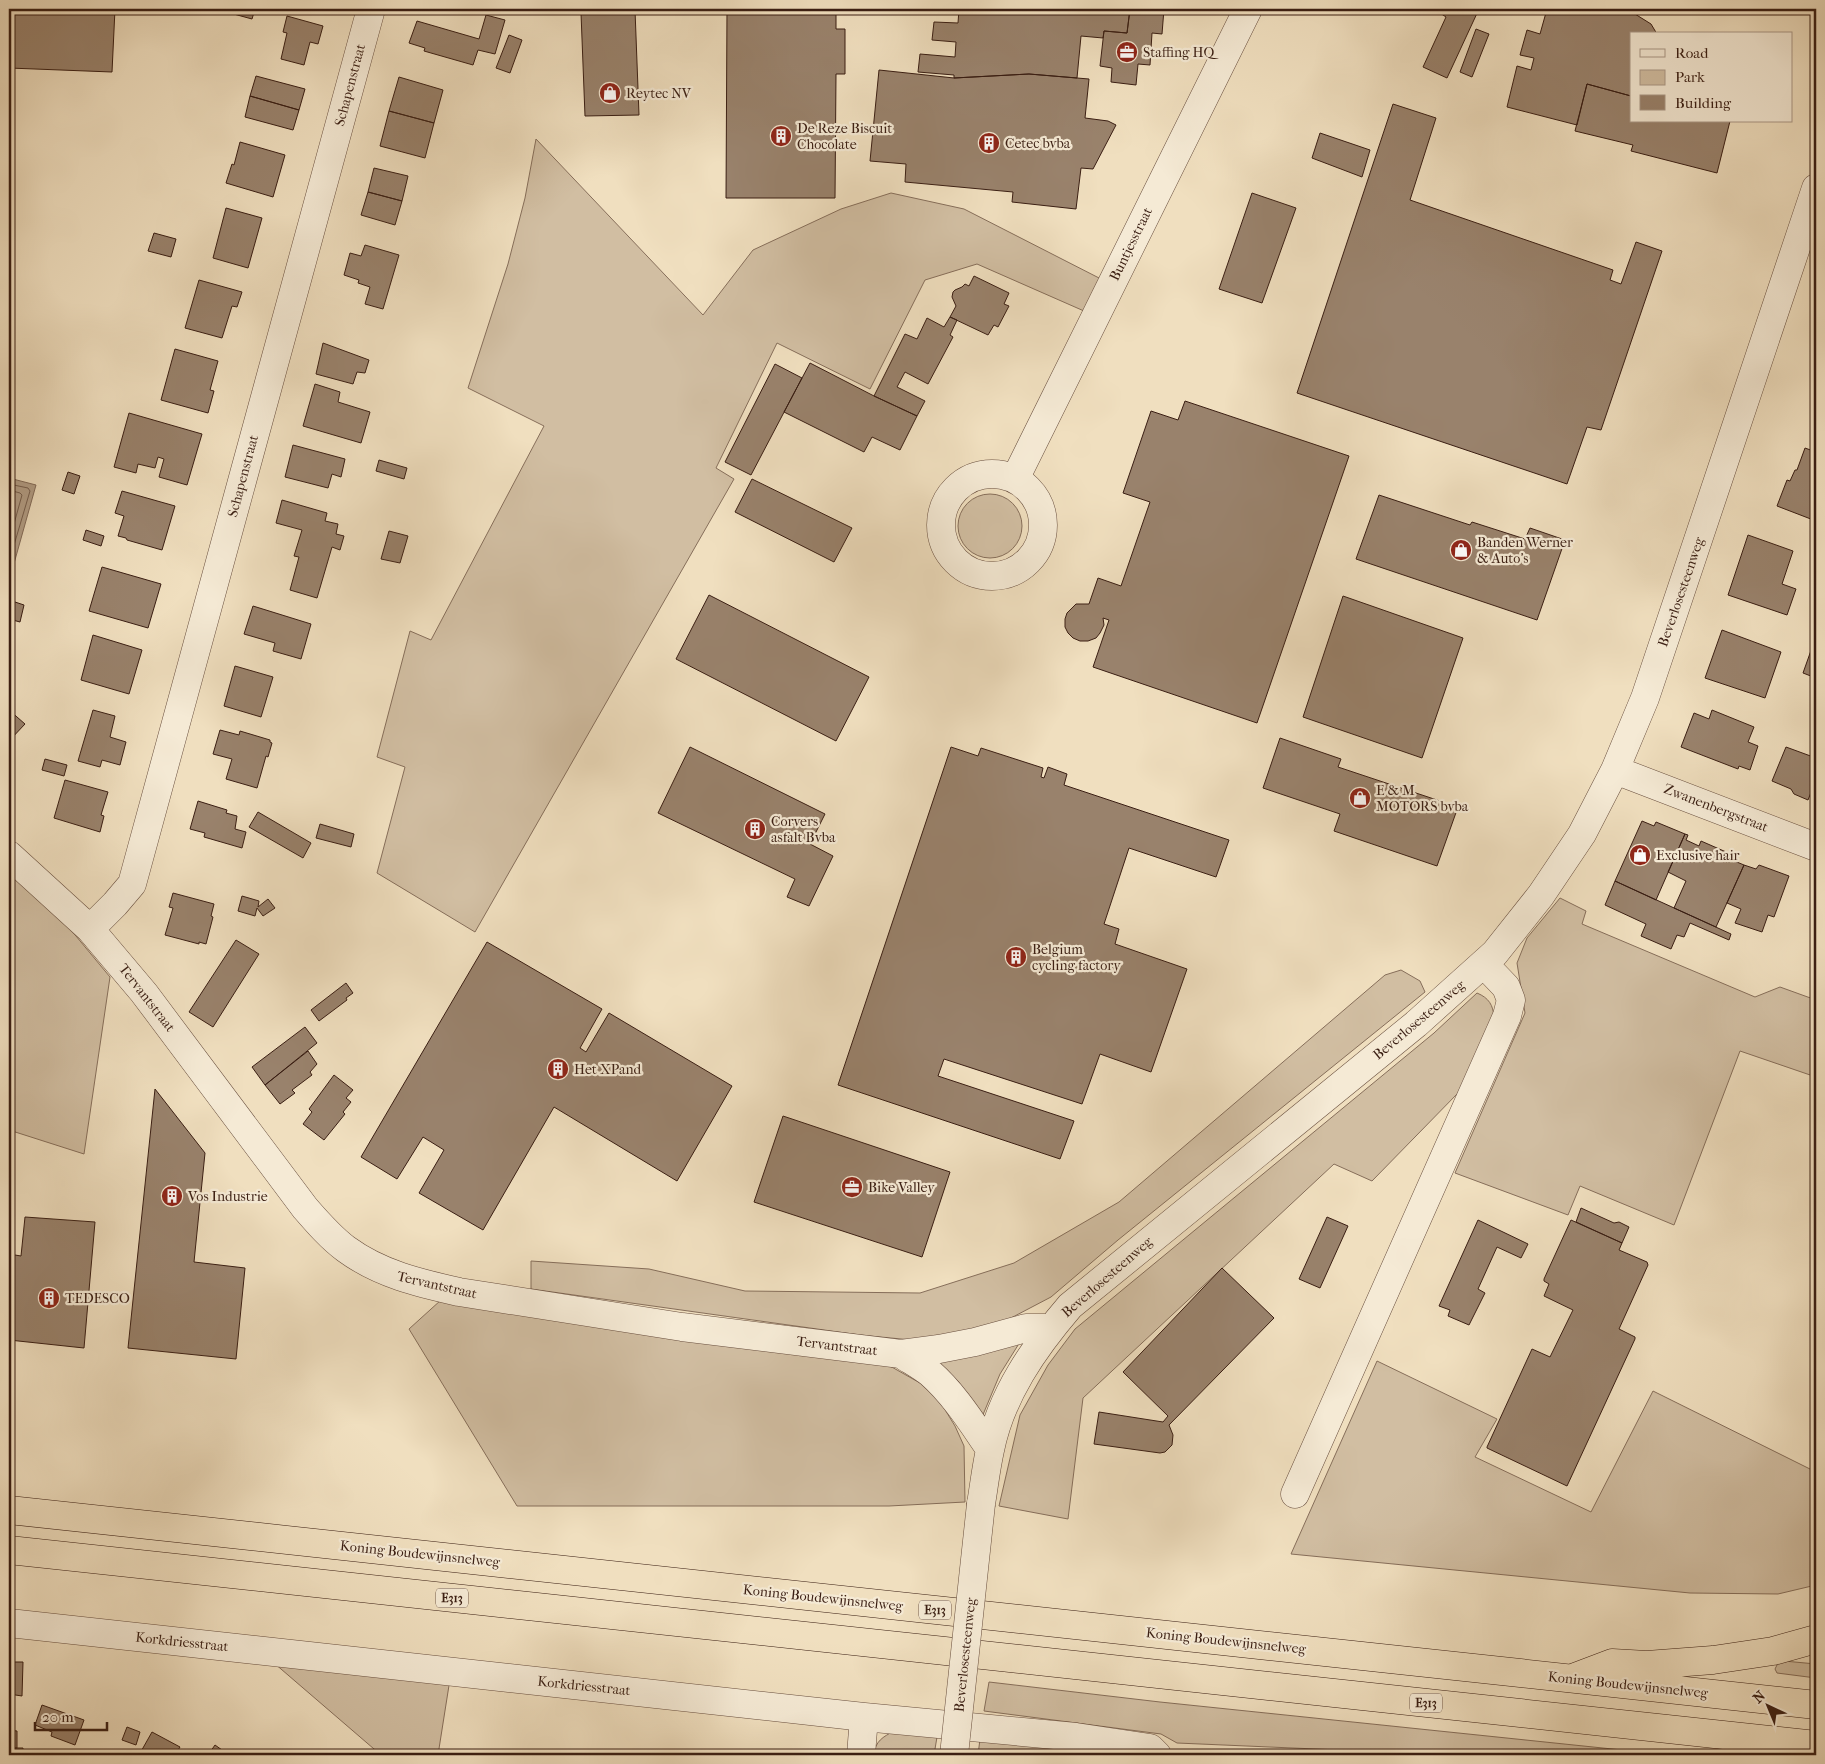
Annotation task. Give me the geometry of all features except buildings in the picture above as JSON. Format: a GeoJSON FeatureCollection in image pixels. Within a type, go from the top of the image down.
{"type":"FeatureCollection","features":[{"type":"Feature","properties":{"kind":"highway","name":"Koning Boudewijnsnelweg"},"geometry":{"type":"LineString","coordinates":[[9,1510],[1816,1705]]}},
{"type":"Feature","properties":{"kind":"highway","name":"E313"},"geometry":{"type":"LineString","coordinates":[[9,1550],[1816,1744]]}},
{"type":"Feature","properties":{"kind":"highway"},"geometry":{"type":"LineString","coordinates":[[1571,1678],[1612,1663],[1647,1665],[1712,1660],[1773,1651],[1816,1639]]}},
{"type":"Feature","properties":{"kind":"street","name":"Schapenstraat"},"geometry":{"type":"LineString","coordinates":[[90,929],[132,884],[371,9]]}},
{"type":"Feature","properties":{"kind":"street","name":"Buntjesstraat"},"geometry":{"type":"LineString","coordinates":[[1015,479],[1248,9]]}},
{"type":"Feature","properties":{"kind":"street","name":"Beverlosesteenweg"},"geometry":{"type":"LineString","coordinates":[[954,1755],[981,1504],[990,1449],[1000,1415],[1010,1393],[1034,1350],[1070,1306],[1416,1024],[1484,964],[1541,895],[1582,834],[1615,770],[1645,698],[1816,188]]}},
{"type":"Feature","properties":{"kind":"street","name":"Zwanenbergstraat"},"geometry":{"type":"LineString","coordinates":[[1615,770],[1816,846]]}},
{"type":"Feature","properties":{"kind":"street","name":"Tervantstraat"},"geometry":{"type":"LineString","coordinates":[[9,855],[90,929],[144,993],[305,1208],[324,1230],[345,1249],[367,1263],[390,1274],[459,1292],[682,1327],[901,1354],[975,1342],[1026,1328],[1051,1328]]}},
{"type":"Feature","properties":{"kind":"street"},"geometry":{"type":"LineString","coordinates":[[1295,1494],[1507,1016],[1511,1000],[1506,987],[1484,964]]}},
{"type":"Feature","properties":{"kind":"street","name":"Tervantstraat"},"geometry":{"type":"LineString","coordinates":[[901,1354],[930,1373],[962,1409],[990,1449]]}},
{"type":"Feature","properties":{"kind":"street","name":"Korkdriesstraat"},"geometry":{"type":"LineString","coordinates":[[9,1623],[864,1717],[1076,1737],[1150,1748],[1157,1755]]}},
{"type":"Feature","properties":{"kind":"street"},"geometry":{"type":"LineString","coordinates":[[861,1755],[864,1717]]}},
{"type":"Feature","properties":{"kind":"green space"},"geometry":{"type":"Polygon","coordinates":[[[536,139],[703,315],[753,250],[841,209],[891,193],[964,209],[1101,279],[1084,311],[977,264],[925,280],[870,389],[777,343],[716,468],[734,479],[475,932],[377,873],[405,767],[377,757],[410,631],[431,640],[544,426],[468,388],[508,264],[525,198],[536,139]]]}},
{"type":"Feature","properties":{"kind":"green space"},"geometry":{"type":"Polygon","coordinates":[[[984,494],[996,494],[1013,503],[1020,514],[1022,526],[1020,538],[1013,549],[996,558],[984,558],[972,553],[963,544],[958,532],[958,520],[963,508],[972,499],[984,494]]]}},
{"type":"Feature","properties":{"kind":"green space"},"geometry":{"type":"Polygon","coordinates":[[[9,872],[66,924],[110,977],[84,1154],[9,1130],[9,872]]]}},
{"type":"Feature","properties":{"kind":"green space"},"geometry":{"type":"Polygon","coordinates":[[[1560,898],[1586,911],[1582,924],[1755,997],[1780,987],[1816,1000],[1816,1077],[1740,1051],[1674,1225],[1580,1186],[1568,1215],[1455,1173],[1525,1013],[1517,963],[1527,938],[1560,898]]]}},
{"type":"Feature","properties":{"kind":"green space"},"geometry":{"type":"Polygon","coordinates":[[[1401,970],[1420,981],[1425,992],[1118,1240],[1051,1297],[1011,1318],[968,1333],[922,1341],[860,1335],[531,1289],[531,1261],[649,1269],[745,1291],[920,1293],[1014,1263],[1119,1202],[1385,975],[1401,970]]]}},
{"type":"Feature","properties":{"kind":"green space"},"geometry":{"type":"Polygon","coordinates":[[[1477,993],[1490,1002],[1494,1017],[1458,1093],[1372,1181],[1334,1164],[1083,1398],[1068,1519],[999,1506],[1020,1415],[1048,1365],[1075,1329],[1434,1033],[1477,993]]]}},
{"type":"Feature","properties":{"kind":"green space"},"geometry":{"type":"Polygon","coordinates":[[[441,1300],[890,1366],[920,1383],[939,1400],[955,1426],[964,1446],[965,1502],[889,1506],[517,1506],[409,1329],[441,1300]]]}},
{"type":"Feature","properties":{"kind":"green space"},"geometry":{"type":"Polygon","coordinates":[[[1020,1342],[1000,1374],[982,1417],[958,1381],[938,1363],[940,1360],[1020,1342]]]}},
{"type":"Feature","properties":{"kind":"green space"},"geometry":{"type":"Polygon","coordinates":[[[1377,1361],[1497,1419],[1475,1457],[1591,1512],[1653,1391],[1816,1472],[1816,1585],[1778,1594],[1690,1593],[1291,1554],[1377,1361]]]}},
{"type":"Feature","properties":{"kind":"green space"},"geometry":{"type":"Polygon","coordinates":[[[1784,1661],[1816,1664],[1816,1678],[1777,1673],[1775,1669],[1778,1663],[1784,1661]]]}},
{"type":"Feature","properties":{"kind":"green space"},"geometry":{"type":"Polygon","coordinates":[[[274,1663],[450,1679],[438,1755],[381,1755],[274,1663]]]}},
{"type":"Feature","properties":{"kind":"green space"},"geometry":{"type":"Polygon","coordinates":[[[989,1682],[1160,1702],[1670,1755],[1381,1755],[1339,1750],[1177,1743],[1161,1734],[984,1711],[989,1682]]]}},
{"type":"Feature","properties":{"kind":"green space"},"geometry":{"type":"Polygon","coordinates":[[[894,1731],[937,1737],[934,1755],[874,1755],[878,1743],[894,1731]]]}},
{"type":"Feature","properties":{"kind":"green space"},"geometry":{"type":"Polygon","coordinates":[[[980,1739],[1056,1744],[1055,1755],[978,1755],[980,1739]]]}},
{"type":"Feature","properties":{"kind":"water"},"geometry":{"type":"Polygon","coordinates":[[[9,478],[36,485],[13,567],[9,566],[9,478]]]}},
{"type":"Feature","properties":{"kind":"place","name":"Staffing HQ"},"geometry":{"type":"Point","coordinates":[1127,52]}},
{"type":"Feature","properties":{"kind":"place","name":"Reytec NV"},"geometry":{"type":"Point","coordinates":[610,93]}},
{"type":"Feature","properties":{"kind":"place","name":"De Reze Biscuit Chocolate"},"geometry":{"type":"Point","coordinates":[781,136]}},
{"type":"Feature","properties":{"kind":"place","name":"Cetec bvba"},"geometry":{"type":"Point","coordinates":[989,143]}},
{"type":"Feature","properties":{"kind":"place","name":"Banden Werner & Auto's"},"geometry":{"type":"Point","coordinates":[1461,550]}},
{"type":"Feature","properties":{"kind":"place","name":"E & M MOTORS bvba"},"geometry":{"type":"Point","coordinates":[1360,798]}},
{"type":"Feature","properties":{"kind":"place","name":"Corvers asfalt Bvba"},"geometry":{"type":"Point","coordinates":[755,829]}},
{"type":"Feature","properties":{"kind":"place","name":"Exclusive hair"},"geometry":{"type":"Point","coordinates":[1640,855]}},
{"type":"Feature","properties":{"kind":"place","name":"Belgium cycling factory"},"geometry":{"type":"Point","coordinates":[1016,957]}},
{"type":"Feature","properties":{"kind":"place","name":"Het XPand"},"geometry":{"type":"Point","coordinates":[558,1069]}},
{"type":"Feature","properties":{"kind":"place","name":"Bike Valley"},"geometry":{"type":"Point","coordinates":[852,1187]}},
{"type":"Feature","properties":{"kind":"place","name":"Vos Industrie"},"geometry":{"type":"Point","coordinates":[172,1196]}},
{"type":"Feature","properties":{"kind":"place","name":"TEDESCO"},"geometry":{"type":"Point","coordinates":[49,1298]}}]}
